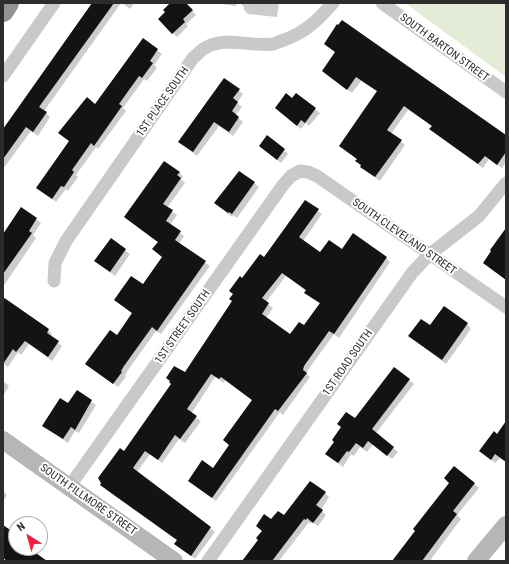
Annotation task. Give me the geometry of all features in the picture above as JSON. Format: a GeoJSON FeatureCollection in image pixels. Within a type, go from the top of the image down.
{"type":"FeatureCollection","features":[{"type":"Feature","properties":{"kind":"highway"},"geometry":{"type":"LineString","coordinates":[[3,11],[8,3]]}},
{"type":"Feature","properties":{"kind":"street"},"geometry":{"type":"LineString","coordinates":[[3,76],[54,3]]}},
{"type":"Feature","properties":{"kind":"street","name":"1ST PLACE SOUTH"},"geometry":{"type":"LineString","coordinates":[[54,281],[55,262],[66,241],[193,58],[204,48],[214,44],[273,44],[290,38],[303,32],[318,20],[333,3]]}},
{"type":"Feature","properties":{"kind":"street","name":"SOUTH BARTON STREET"},"geometry":{"type":"LineString","coordinates":[[382,3],[506,92]]}},
{"type":"Feature","properties":{"kind":"street","name":"SOUTH CLEVELAND STREET"},"geometry":{"type":"LineString","coordinates":[[300,171],[308,172],[317,176],[506,307]]}},
{"type":"Feature","properties":{"kind":"street","name":"1ST STREET SOUTH"},"geometry":{"type":"LineString","coordinates":[[69,487],[283,185],[291,176],[300,171]]}},
{"type":"Feature","properties":{"kind":"street","name":"1ST ROAD SOUTH"},"geometry":{"type":"LineString","coordinates":[[208,561],[412,273],[430,255],[479,216],[506,183]]}},
{"type":"Feature","properties":{"kind":"street","name":"SOUTH FILLMORE STREET"},"geometry":{"type":"LineString","coordinates":[[3,440],[174,561]]}},
{"type":"Feature","properties":{"kind":"street"},"geometry":{"type":"LineString","coordinates":[[476,561],[506,525]]}},
{"type":"Feature","properties":{"kind":"green space"},"geometry":{"type":"Polygon","coordinates":[[[405,3],[506,3],[506,77],[405,3]]]}},
{"type":"Feature","properties":{"kind":"building"},"geometry":{"type":"Polygon","coordinates":[[[92,3],[114,3],[39,107],[47,112],[33,132],[26,127],[3,159],[3,129],[92,3]]]}},
{"type":"Feature","properties":{"kind":"building"},"geometry":{"type":"Polygon","coordinates":[[[170,3],[186,3],[193,10],[183,19],[185,22],[172,34],[158,19],[165,12],[163,10],[170,3]]]}},
{"type":"Feature","properties":{"kind":"building"},"geometry":{"type":"Polygon","coordinates":[[[342,20],[506,135],[506,152],[497,165],[485,156],[478,164],[429,129],[432,126],[404,106],[387,130],[402,140],[375,177],[360,167],[361,165],[355,161],[357,159],[339,146],[377,91],[356,77],[347,90],[322,71],[335,52],[324,44],[337,24],[338,25],[342,20]]]}},
{"type":"Feature","properties":{"kind":"building"},"geometry":{"type":"Polygon","coordinates":[[[143,38],[158,49],[150,61],[153,63],[142,78],[139,76],[119,104],[122,106],[94,146],[91,143],[72,170],[74,172],[64,187],[61,186],[52,199],[36,188],[69,141],[58,133],[87,97],[95,104],[143,38]]]}},
{"type":"Feature","properties":{"kind":"building"},"geometry":{"type":"Polygon","coordinates":[[[224,78],[240,89],[233,98],[238,102],[232,111],[239,117],[229,132],[214,122],[193,152],[178,142],[224,78]]]}},
{"type":"Feature","properties":{"kind":"building"},"geometry":{"type":"Polygon","coordinates":[[[286,93],[292,98],[296,93],[316,108],[305,123],[301,120],[297,126],[275,108],[286,93]]]}},
{"type":"Feature","properties":{"kind":"building"},"geometry":{"type":"Polygon","coordinates":[[[267,135],[285,149],[277,160],[259,146],[267,135]]]}},
{"type":"Feature","properties":{"kind":"building"},"geometry":{"type":"Polygon","coordinates":[[[164,161],[180,172],[177,175],[181,178],[163,204],[173,210],[166,221],[181,231],[175,240],[206,261],[157,331],[152,327],[113,384],[85,364],[110,330],[117,335],[132,313],[114,300],[131,276],[143,284],[162,257],[152,249],[158,242],[124,217],[164,161]]]}},
{"type":"Feature","properties":{"kind":"building"},"geometry":{"type":"Polygon","coordinates":[[[239,171],[255,182],[232,214],[229,212],[228,213],[214,203],[239,171]]]}},
{"type":"Feature","properties":{"kind":"building"},"geometry":{"type":"Polygon","coordinates":[[[305,200],[319,209],[299,237],[320,252],[329,240],[342,249],[353,233],[387,257],[334,334],[329,331],[304,366],[303,370],[307,373],[278,411],[275,409],[212,498],[188,481],[202,460],[213,468],[229,445],[223,440],[252,400],[221,377],[219,379],[211,374],[187,409],[197,416],[180,439],[175,435],[158,460],[145,451],[133,468],[211,527],[191,556],[174,544],[177,540],[100,485],[101,483],[98,478],[120,448],[124,451],[171,384],[166,378],[174,366],[185,372],[232,301],[229,299],[233,294],[229,291],[240,276],[242,278],[260,254],[264,257],[305,200]],[[282,273],[262,298],[269,303],[262,314],[290,334],[299,322],[304,325],[320,303],[304,293],[306,290],[282,273]]]}},
{"type":"Feature","properties":{"kind":"building"},"geometry":{"type":"Polygon","coordinates":[[[21,207],[37,218],[29,231],[32,233],[3,274],[3,234],[21,207]]]}},
{"type":"Feature","properties":{"kind":"building"},"geometry":{"type":"Polygon","coordinates":[[[506,228],[506,280],[483,263],[491,251],[490,250],[506,228]]]}},
{"type":"Feature","properties":{"kind":"building"},"geometry":{"type":"Polygon","coordinates":[[[111,238],[126,249],[110,272],[94,261],[111,238]]]}},
{"type":"Feature","properties":{"kind":"building"},"geometry":{"type":"Polygon","coordinates":[[[3,297],[49,329],[47,333],[59,341],[48,357],[25,341],[16,352],[13,349],[3,364],[3,297]]]}},
{"type":"Feature","properties":{"kind":"building"},"geometry":{"type":"Polygon","coordinates":[[[444,306],[468,323],[442,360],[408,336],[421,319],[430,325],[444,306]]]}},
{"type":"Feature","properties":{"kind":"building"},"geometry":{"type":"Polygon","coordinates":[[[394,367],[410,379],[372,429],[394,447],[387,456],[368,441],[363,448],[356,443],[349,452],[347,451],[338,463],[325,454],[334,442],[332,440],[341,427],[337,424],[346,412],[355,418],[394,367]]]}},
{"type":"Feature","properties":{"kind":"building"},"geometry":{"type":"Polygon","coordinates":[[[77,390],[92,400],[75,430],[71,427],[63,439],[42,426],[60,398],[68,403],[77,390]]]}},
{"type":"Feature","properties":{"kind":"building"},"geometry":{"type":"Polygon","coordinates":[[[506,421],[506,462],[495,454],[491,460],[479,451],[494,431],[497,434],[506,421]]]}},
{"type":"Feature","properties":{"kind":"building"},"geometry":{"type":"Polygon","coordinates":[[[454,466],[475,483],[453,511],[457,514],[422,561],[392,561],[415,531],[413,529],[449,483],[444,478],[454,466]]]}},
{"type":"Feature","properties":{"kind":"building"},"geometry":{"type":"Polygon","coordinates":[[[310,481],[326,492],[316,505],[323,510],[313,523],[307,518],[306,520],[304,519],[272,561],[242,561],[258,540],[256,538],[262,531],[256,526],[264,514],[271,519],[278,511],[284,515],[310,481]]]}},
{"type":"Feature","properties":{"kind":"building"},"geometry":{"type":"Polygon","coordinates":[[[3,525],[8,528],[8,556],[40,556],[47,561],[7,561],[3,558],[3,525]]]}}]}
